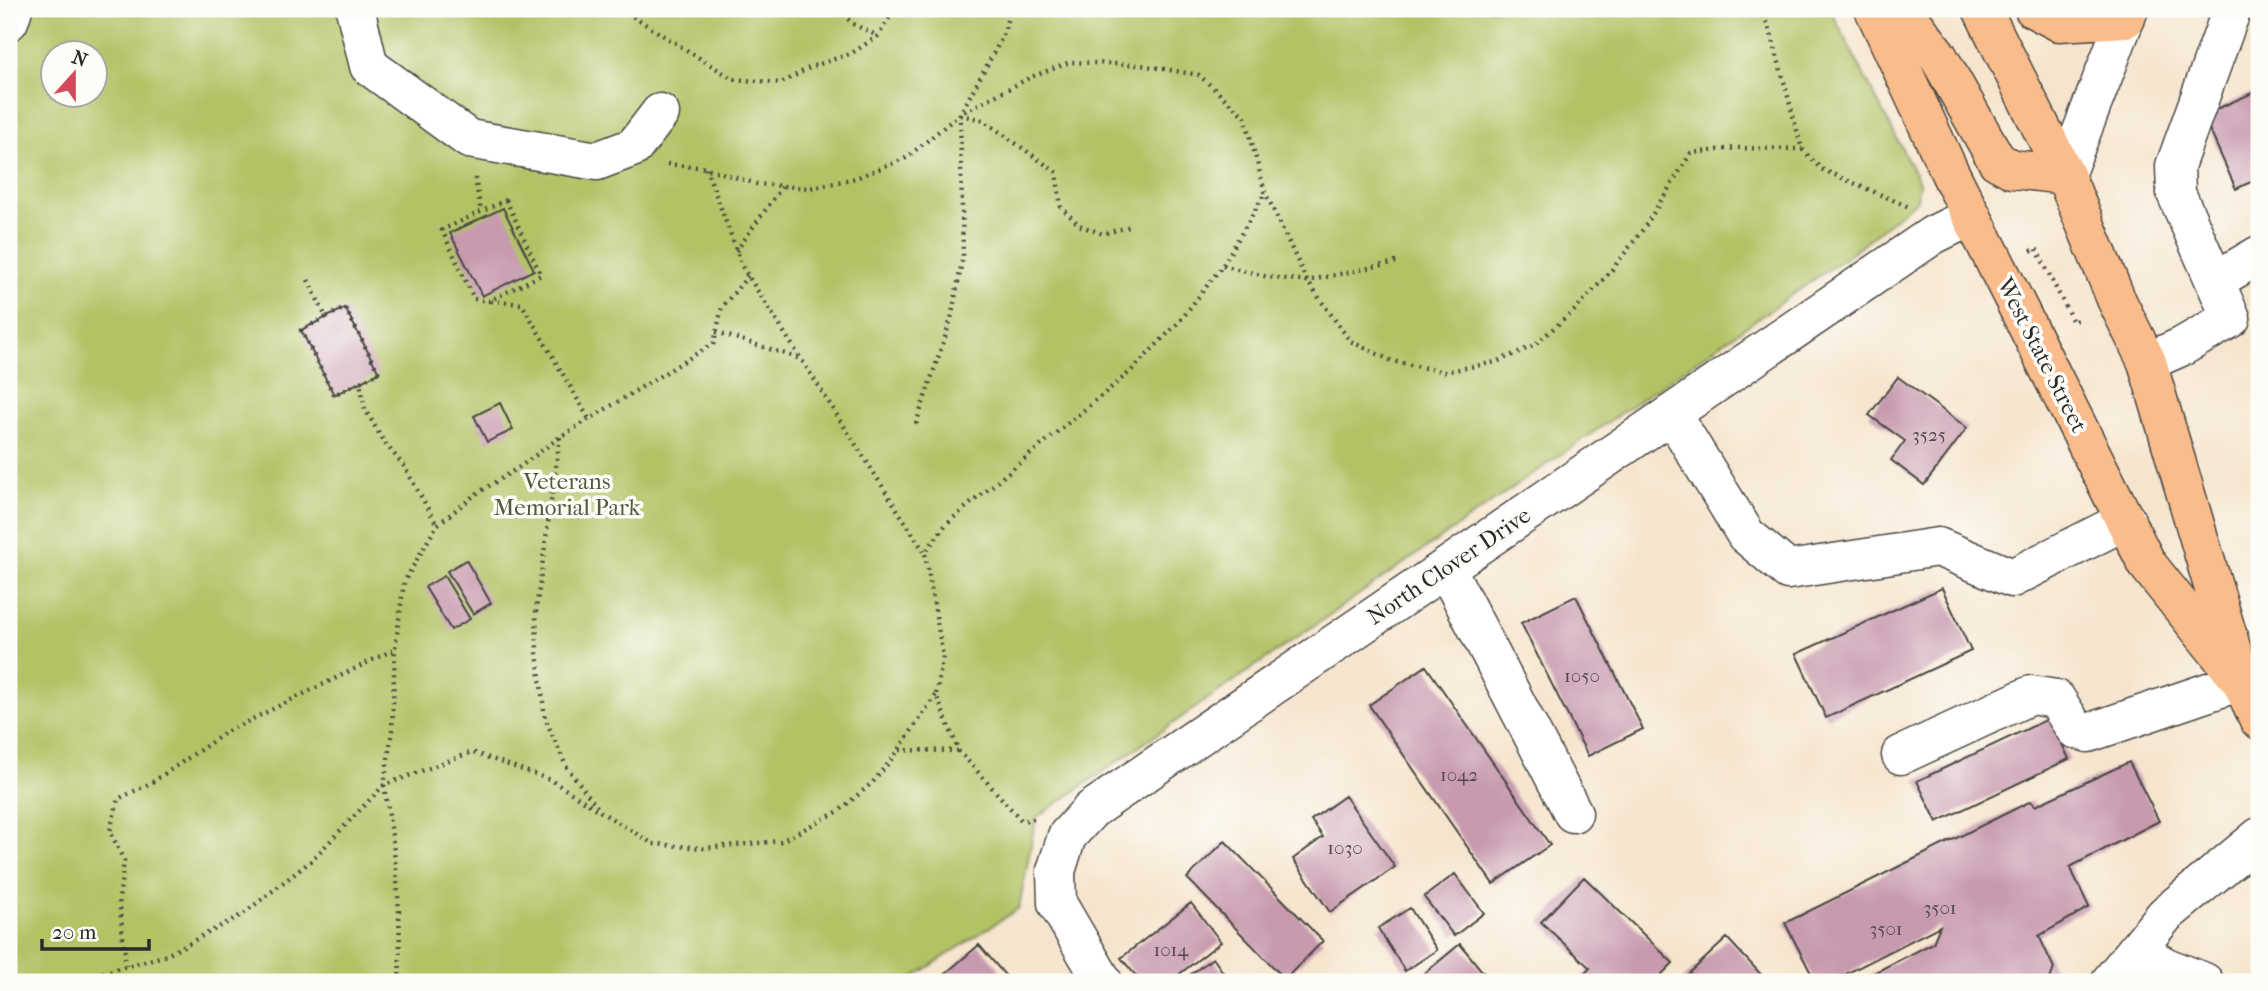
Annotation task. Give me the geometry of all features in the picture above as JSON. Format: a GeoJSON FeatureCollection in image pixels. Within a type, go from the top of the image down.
{"type":"FeatureCollection","features":[{"type":"Feature","properties":{"kind":"main road","name":"West State Street"},"geometry":{"type":"LineString","coordinates":[[1874,9],[1972,216],[2147,564],[2250,677]]}},
{"type":"Feature","properties":{"kind":"main road"},"geometry":{"type":"LineString","coordinates":[[1903,9],[1938,56],[1997,161],[2011,169],[2065,174]]}},
{"type":"Feature","properties":{"kind":"main road","name":"West State Street"},"geometry":{"type":"LineString","coordinates":[[1982,9],[2065,174],[2116,299],[2147,362],[2250,677],[2259,720]]}},
{"type":"Feature","properties":{"kind":"main road"},"geometry":{"type":"LineString","coordinates":[[2034,9],[2059,22],[2128,13]]}},
{"type":"Feature","properties":{"kind":"street"},"geometry":{"type":"LineString","coordinates":[[9,21],[13,9]]}},
{"type":"Feature","properties":{"kind":"street"},"geometry":{"type":"LineString","coordinates":[[355,9],[369,66],[469,139],[597,161],[634,147],[660,113]]}},
{"type":"Feature","properties":{"kind":"street"},"geometry":{"type":"LineString","coordinates":[[2147,362],[2245,320],[2215,281],[2176,193],[2175,166],[2232,9]]}},
{"type":"Feature","properties":{"kind":"street"},"geometry":{"type":"LineString","coordinates":[[2065,174],[2128,13]]}},
{"type":"Feature","properties":{"kind":"street","name":"North Clover Drive"},"geometry":{"type":"LineString","coordinates":[[1103,982],[1056,904],[1056,871],[1067,836],[1091,810],[1933,234],[1972,216]]}},
{"type":"Feature","properties":{"kind":"street"},"geometry":{"type":"LineString","coordinates":[[2215,281],[2259,256]]}},
{"type":"Feature","properties":{"kind":"street"},"geometry":{"type":"LineString","coordinates":[[1672,414],[1746,535],[1788,570],[1938,547],[2012,578],[2126,520]]}},
{"type":"Feature","properties":{"kind":"street"},"geometry":{"type":"LineString","coordinates":[[1446,568],[1573,813]]}},
{"type":"Feature","properties":{"kind":"street"},"geometry":{"type":"LineString","coordinates":[[1901,755],[2031,695],[2056,699],[2075,729],[2088,733],[2250,677]]}},
{"type":"Feature","properties":{"kind":"street"},"geometry":{"type":"LineString","coordinates":[[2110,982],[2165,915],[2259,836]]}},
{"type":"Feature","properties":{"kind":"street"},"geometry":{"type":"LineString","coordinates":[[2137,950],[2184,979]]}},
{"type":"Feature","properties":{"kind":"path"},"geometry":{"type":"LineString","coordinates":[[621,9],[733,79],[781,83],[811,67],[852,52],[878,36],[895,9]]}},
{"type":"Feature","properties":{"kind":"path"},"geometry":{"type":"LineString","coordinates":[[838,9],[853,24],[878,36]]}},
{"type":"Feature","properties":{"kind":"path"},"geometry":{"type":"LineString","coordinates":[[1760,9],[1772,33],[1801,149],[1821,169],[1910,207]]}},
{"type":"Feature","properties":{"kind":"path"},"geometry":{"type":"LineString","coordinates":[[960,114],[1029,78],[1070,62],[1141,65],[1199,75],[1245,117],[1265,192],[1307,281],[1350,341],[1392,361],[1444,372],[1496,362],[1533,346],[1576,309],[1611,271],[1644,228],[1691,153],[1736,148],[1801,149]]}},
{"type":"Feature","properties":{"kind":"path"},"geometry":{"type":"LineString","coordinates":[[960,114],[983,120],[1056,172],[1061,207],[1079,225],[1103,234],[1132,226]]}},
{"type":"Feature","properties":{"kind":"path"},"geometry":{"type":"LineString","coordinates":[[916,424],[951,319],[963,257],[960,114]]}},
{"type":"Feature","properties":{"kind":"path"},"geometry":{"type":"LineString","coordinates":[[473,168],[481,212]]}},
{"type":"Feature","properties":{"kind":"path"},"geometry":{"type":"LineString","coordinates":[[69,982],[167,955],[243,914],[311,861],[384,785],[472,752],[551,780],[653,844],[704,848],[780,841],[839,811],[873,782],[899,750],[936,695],[943,656],[925,553],[748,276],[736,251],[706,168]]}},
{"type":"Feature","properties":{"kind":"path"},"geometry":{"type":"LineString","coordinates":[[736,251],[782,186]]}},
{"type":"Feature","properties":{"kind":"path"},"geometry":{"type":"LineString","coordinates":[[925,553],[947,523],[1130,372],[1179,322],[1223,265],[1265,192]]}},
{"type":"Feature","properties":{"kind":"path"},"geometry":{"type":"LineString","coordinates":[[489,300],[541,275],[506,200],[442,230],[474,299],[522,304],[589,419]]}},
{"type":"Feature","properties":{"kind":"path"},"geometry":{"type":"LineString","coordinates":[[2027,253],[2036,248],[2073,322],[2081,318]]}},
{"type":"Feature","properties":{"kind":"path"},"geometry":{"type":"LineString","coordinates":[[1223,265],[1268,277],[1307,281],[1402,261]]}},
{"type":"Feature","properties":{"kind":"path"},"geometry":{"type":"LineString","coordinates":[[399,982],[401,943],[396,846],[384,785],[392,731],[395,649],[404,582],[437,525],[476,494],[521,466],[560,436],[714,343],[722,307],[748,276]]}},
{"type":"Feature","properties":{"kind":"path"},"geometry":{"type":"LineString","coordinates":[[307,279],[326,317]]}},
{"type":"Feature","properties":{"kind":"path"},"geometry":{"type":"LineString","coordinates":[[345,308],[379,373],[360,382],[334,395],[301,330],[345,308]]}},
{"type":"Feature","properties":{"kind":"path"},"geometry":{"type":"LineString","coordinates":[[716,332],[801,359]]}},
{"type":"Feature","properties":{"kind":"path"},"geometry":{"type":"LineString","coordinates":[[360,382],[365,409],[384,442],[404,466],[437,525]]}},
{"type":"Feature","properties":{"kind":"path"},"geometry":{"type":"LineString","coordinates":[[560,436],[536,611],[537,653],[544,718],[566,766],[601,811]]}},
{"type":"Feature","properties":{"kind":"path"},"geometry":{"type":"LineString","coordinates":[[126,966],[119,899],[124,861],[110,831],[118,799],[151,783],[228,731],[395,649]]}},
{"type":"Feature","properties":{"kind":"path"},"geometry":{"type":"LineString","coordinates":[[936,695],[959,751],[1022,821],[1036,819]]}},
{"type":"Feature","properties":{"kind":"path"},"geometry":{"type":"LineString","coordinates":[[899,750],[959,751]]}},
{"type":"Feature","properties":{"kind":"green space","name":"Veterans Memorial Park"},"geometry":{"type":"Polygon","coordinates":[[[9,9],[1830,9],[1919,182],[1917,200],[1845,258],[1036,818],[1019,908],[906,982],[9,982],[9,9]]]}},
{"type":"Feature","properties":{"kind":"building"},"geometry":{"type":"Polygon","coordinates":[[[2259,90],[2259,178],[2236,189],[2203,115],[2259,90]]]}},
{"type":"Feature","properties":{"kind":"building"},"geometry":{"type":"Polygon","coordinates":[[[503,208],[534,270],[482,296],[450,233],[503,208]]]}},
{"type":"Feature","properties":{"kind":"building"},"geometry":{"type":"Polygon","coordinates":[[[345,308],[379,373],[334,395],[301,330],[345,308]]]}},
{"type":"Feature","properties":{"kind":"building"},"geometry":{"type":"Polygon","coordinates":[[[1898,377],[1967,428],[1924,485],[1891,460],[1905,441],[1869,415],[1898,377]]]}},
{"type":"Feature","properties":{"kind":"building"},"geometry":{"type":"Polygon","coordinates":[[[500,403],[513,430],[487,442],[474,416],[500,403]]]}},
{"type":"Feature","properties":{"kind":"building"},"geometry":{"type":"Polygon","coordinates":[[[466,560],[491,603],[473,614],[447,571],[466,560]]]}},
{"type":"Feature","properties":{"kind":"building"},"geometry":{"type":"Polygon","coordinates":[[[444,576],[470,619],[451,630],[425,587],[444,576]]]}},
{"type":"Feature","properties":{"kind":"building"},"geometry":{"type":"Polygon","coordinates":[[[1942,588],[1971,651],[1826,718],[1796,654],[1942,588]]]}},
{"type":"Feature","properties":{"kind":"building"},"geometry":{"type":"Polygon","coordinates":[[[1576,596],[1643,729],[1588,756],[1521,623],[1576,596]]]}},
{"type":"Feature","properties":{"kind":"building"},"geometry":{"type":"Polygon","coordinates":[[[1426,666],[1550,845],[1493,884],[1369,705],[1426,666]]]}},
{"type":"Feature","properties":{"kind":"building"},"geometry":{"type":"Polygon","coordinates":[[[2050,718],[2069,759],[1937,822],[1917,781],[2050,718]]]}},
{"type":"Feature","properties":{"kind":"building"},"geometry":{"type":"Polygon","coordinates":[[[2129,762],[2159,821],[2070,867],[2089,907],[2039,936],[2054,968],[2049,982],[1856,982],[1933,943],[1940,926],[1830,982],[1818,982],[1814,979],[1785,923],[2031,801],[2035,806],[2129,762]]]}},
{"type":"Feature","properties":{"kind":"building"},"geometry":{"type":"Polygon","coordinates":[[[1345,796],[1395,867],[1330,912],[1293,859],[1323,837],[1311,820],[1345,796]]]}},
{"type":"Feature","properties":{"kind":"building"},"geometry":{"type":"Polygon","coordinates":[[[1225,841],[1323,941],[1285,979],[1187,878],[1225,841]]]}},
{"type":"Feature","properties":{"kind":"building"},"geometry":{"type":"Polygon","coordinates":[[[1455,874],[1484,913],[1454,936],[1424,897],[1455,874]]]}},
{"type":"Feature","properties":{"kind":"building"},"geometry":{"type":"Polygon","coordinates":[[[1584,877],[1673,963],[1654,982],[1577,982],[1590,968],[1541,922],[1584,877]]]}},
{"type":"Feature","properties":{"kind":"building"},"geometry":{"type":"Polygon","coordinates":[[[1191,903],[1221,942],[1169,982],[1141,982],[1121,958],[1191,903]]]}},
{"type":"Feature","properties":{"kind":"building"},"geometry":{"type":"Polygon","coordinates":[[[1410,908],[1437,950],[1405,971],[1378,928],[1410,908]]]}},
{"type":"Feature","properties":{"kind":"building"},"geometry":{"type":"Polygon","coordinates":[[[1727,938],[1768,982],[1680,982],[1727,938]]]}},
{"type":"Feature","properties":{"kind":"building"},"geometry":{"type":"Polygon","coordinates":[[[1460,944],[1491,982],[1414,982],[1460,944]]]}},
{"type":"Feature","properties":{"kind":"building"},"geometry":{"type":"Polygon","coordinates":[[[979,945],[1011,982],[944,982],[940,978],[979,945]]]}},
{"type":"Feature","properties":{"kind":"building"},"geometry":{"type":"Polygon","coordinates":[[[1213,958],[1230,982],[1180,982],[1213,958]]]}}]}
